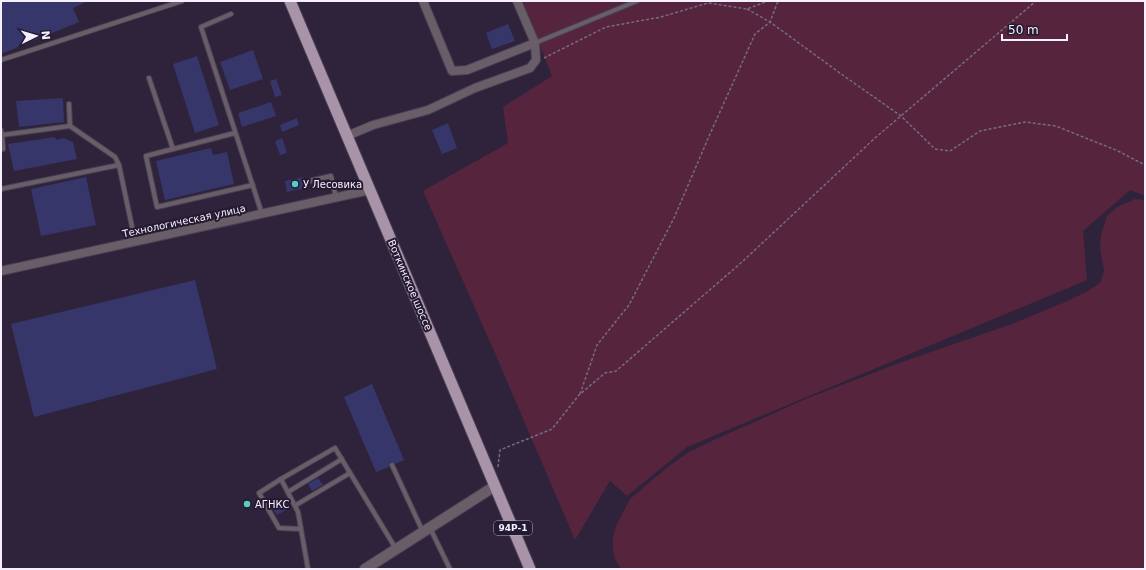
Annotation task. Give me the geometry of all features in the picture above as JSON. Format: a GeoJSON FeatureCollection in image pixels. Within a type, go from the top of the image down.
{"type":"FeatureCollection","features":[{"type":"Feature","properties":{"kind":"main road","name":"Воткинское шоссе"},"geometry":{"type":"LineString","coordinates":[[290,1],[530,569]]}},
{"type":"Feature","properties":{"kind":"street"},"geometry":{"type":"LineString","coordinates":[[424,1],[452,71],[467,70],[535,43]]}},
{"type":"Feature","properties":{"kind":"street"},"geometry":{"type":"LineString","coordinates":[[347,136],[373,125],[428,110],[475,88],[530,68],[536,60],[535,43],[517,1]]}},
{"type":"Feature","properties":{"kind":"street","name":"Технологическая улица"},"geometry":{"type":"LineString","coordinates":[[1,271],[370,190]]}},
{"type":"Feature","properties":{"kind":"street"},"geometry":{"type":"LineString","coordinates":[[365,569],[495,486]]}},
{"type":"Feature","properties":{"kind":"lane"},"geometry":{"type":"LineString","coordinates":[[1,60],[182,1]]}},
{"type":"Feature","properties":{"kind":"lane"},"geometry":{"type":"LineString","coordinates":[[535,43],[637,1]]}},
{"type":"Feature","properties":{"kind":"lane"},"geometry":{"type":"LineString","coordinates":[[231,14],[201,26],[262,214]]}},
{"type":"Feature","properties":{"kind":"lane"},"geometry":{"type":"LineString","coordinates":[[149,78],[173,149]]}},
{"type":"Feature","properties":{"kind":"lane"},"geometry":{"type":"LineString","coordinates":[[69,104],[70,126]]}},
{"type":"Feature","properties":{"kind":"lane"},"geometry":{"type":"LineString","coordinates":[[3,149],[2,132],[70,126],[115,157],[119,165],[135,242]]}},
{"type":"Feature","properties":{"kind":"lane"},"geometry":{"type":"LineString","coordinates":[[235,133],[146,156],[157,207],[252,185]]}},
{"type":"Feature","properties":{"kind":"lane"},"geometry":{"type":"LineString","coordinates":[[1,189],[119,165]]}},
{"type":"Feature","properties":{"kind":"lane"},"geometry":{"type":"LineString","coordinates":[[309,181],[331,176],[336,198]]}},
{"type":"Feature","properties":{"kind":"lane"},"geometry":{"type":"LineString","coordinates":[[301,529],[279,528],[259,493],[335,448],[396,550]]}},
{"type":"Feature","properties":{"kind":"lane"},"geometry":{"type":"LineString","coordinates":[[288,492],[342,459]]}},
{"type":"Feature","properties":{"kind":"lane"},"geometry":{"type":"LineString","coordinates":[[392,465],[426,530],[450,569]]}},
{"type":"Feature","properties":{"kind":"lane"},"geometry":{"type":"LineString","coordinates":[[296,505],[350,473]]}},
{"type":"Feature","properties":{"kind":"lane"},"geometry":{"type":"LineString","coordinates":[[281,479],[296,505],[308,569]]}},
{"type":"Feature","properties":{"kind":"path"},"geometry":{"type":"LineString","coordinates":[[747,9],[768,1]]}},
{"type":"Feature","properties":{"kind":"path"},"geometry":{"type":"LineString","coordinates":[[579,396],[597,345],[629,305],[674,218],[755,34],[770,22],[778,1]]}},
{"type":"Feature","properties":{"kind":"path"},"geometry":{"type":"LineString","coordinates":[[495,486],[500,450],[552,429],[579,396],[605,373],[616,371],[742,262],[875,138],[1036,1]]}},
{"type":"Feature","properties":{"kind":"path"},"geometry":{"type":"LineString","coordinates":[[536,60],[552,55],[606,27],[661,17],[708,3],[747,9],[770,22],[901,116],[935,149],[950,151],[980,132],[1025,122],[1056,126],[1118,151],[1145,165]]}},
{"type":"Feature","properties":{"kind":"shaded area"},"geometry":{"type":"Polygon","coordinates":[[[522,1],[1145,1],[1145,196],[1130,190],[1083,231],[1087,280],[687,447],[627,496],[610,481],[575,540],[494,351],[423,191],[508,143],[503,107],[552,76],[522,1]]]}},
{"type":"Feature","properties":{"kind":"shaded area"},"geometry":{"type":"Polygon","coordinates":[[[1135,199],[1145,200],[1145,569],[621,569],[615,559],[613,548],[613,538],[616,526],[630,499],[669,466],[689,452],[808,398],[899,363],[1012,324],[1086,292],[1100,283],[1104,271],[1100,247],[1101,235],[1107,216],[1119,206],[1135,199]]]}},
{"type":"Feature","properties":{"kind":"building"},"geometry":{"type":"Polygon","coordinates":[[[1,1],[88,1],[73,8],[79,22],[1,54],[1,1]]]}},
{"type":"Feature","properties":{"kind":"building"},"geometry":{"type":"Polygon","coordinates":[[[508,24],[515,41],[492,49],[486,33],[508,24]]]}},
{"type":"Feature","properties":{"kind":"building"},"geometry":{"type":"Polygon","coordinates":[[[253,50],[263,79],[230,90],[220,62],[253,50]]]}},
{"type":"Feature","properties":{"kind":"building"},"geometry":{"type":"Polygon","coordinates":[[[197,56],[219,125],[195,133],[173,64],[197,56]]]}},
{"type":"Feature","properties":{"kind":"building"},"geometry":{"type":"Polygon","coordinates":[[[276,79],[282,95],[275,97],[270,81],[276,79]]]}},
{"type":"Feature","properties":{"kind":"building"},"geometry":{"type":"Polygon","coordinates":[[[63,98],[64,122],[19,127],[16,101],[63,98]]]}},
{"type":"Feature","properties":{"kind":"building"},"geometry":{"type":"Polygon","coordinates":[[[271,102],[276,116],[242,127],[238,113],[271,102]]]}},
{"type":"Feature","properties":{"kind":"building"},"geometry":{"type":"Polygon","coordinates":[[[297,118],[299,125],[282,132],[280,125],[297,118]]]}},
{"type":"Feature","properties":{"kind":"building"},"geometry":{"type":"Polygon","coordinates":[[[448,123],[457,148],[442,154],[432,130],[448,123]]]}},
{"type":"Feature","properties":{"kind":"building"},"geometry":{"type":"Polygon","coordinates":[[[55,137],[56,140],[64,138],[73,142],[77,159],[14,171],[8,144],[55,137]]]}},
{"type":"Feature","properties":{"kind":"building"},"geometry":{"type":"Polygon","coordinates":[[[282,138],[287,153],[280,155],[275,141],[282,138]]]}},
{"type":"Feature","properties":{"kind":"building"},"geometry":{"type":"Polygon","coordinates":[[[211,148],[213,155],[227,152],[234,184],[165,200],[156,161],[211,148]]]}},
{"type":"Feature","properties":{"kind":"building"},"geometry":{"type":"Polygon","coordinates":[[[86,177],[96,225],[41,236],[31,189],[86,177]]]}},
{"type":"Feature","properties":{"kind":"building","name":"У Лесовика"},"geometry":{"type":"Polygon","coordinates":[[[304,177],[306,188],[287,192],[285,181],[304,177]]]}},
{"type":"Feature","properties":{"kind":"building"},"geometry":{"type":"Polygon","coordinates":[[[195,280],[217,369],[34,417],[11,324],[195,280]]]}},
{"type":"Feature","properties":{"kind":"building"},"geometry":{"type":"Polygon","coordinates":[[[372,384],[404,460],[395,464],[391,462],[389,463],[389,467],[376,472],[344,397],[372,384]]]}},
{"type":"Feature","properties":{"kind":"building"},"geometry":{"type":"Polygon","coordinates":[[[318,478],[323,485],[312,491],[308,484],[318,478]]]}},
{"type":"Feature","properties":{"kind":"building"},"geometry":{"type":"Polygon","coordinates":[[[280,501],[286,510],[277,515],[271,506],[280,501]]]}},
{"type":"Feature","properties":{"kind":"place","name":"У Лесовика"},"geometry":{"type":"Point","coordinates":[295,184]}},
{"type":"Feature","properties":{"kind":"place","name":"АГНКС"},"geometry":{"type":"Point","coordinates":[247,504]}}]}
